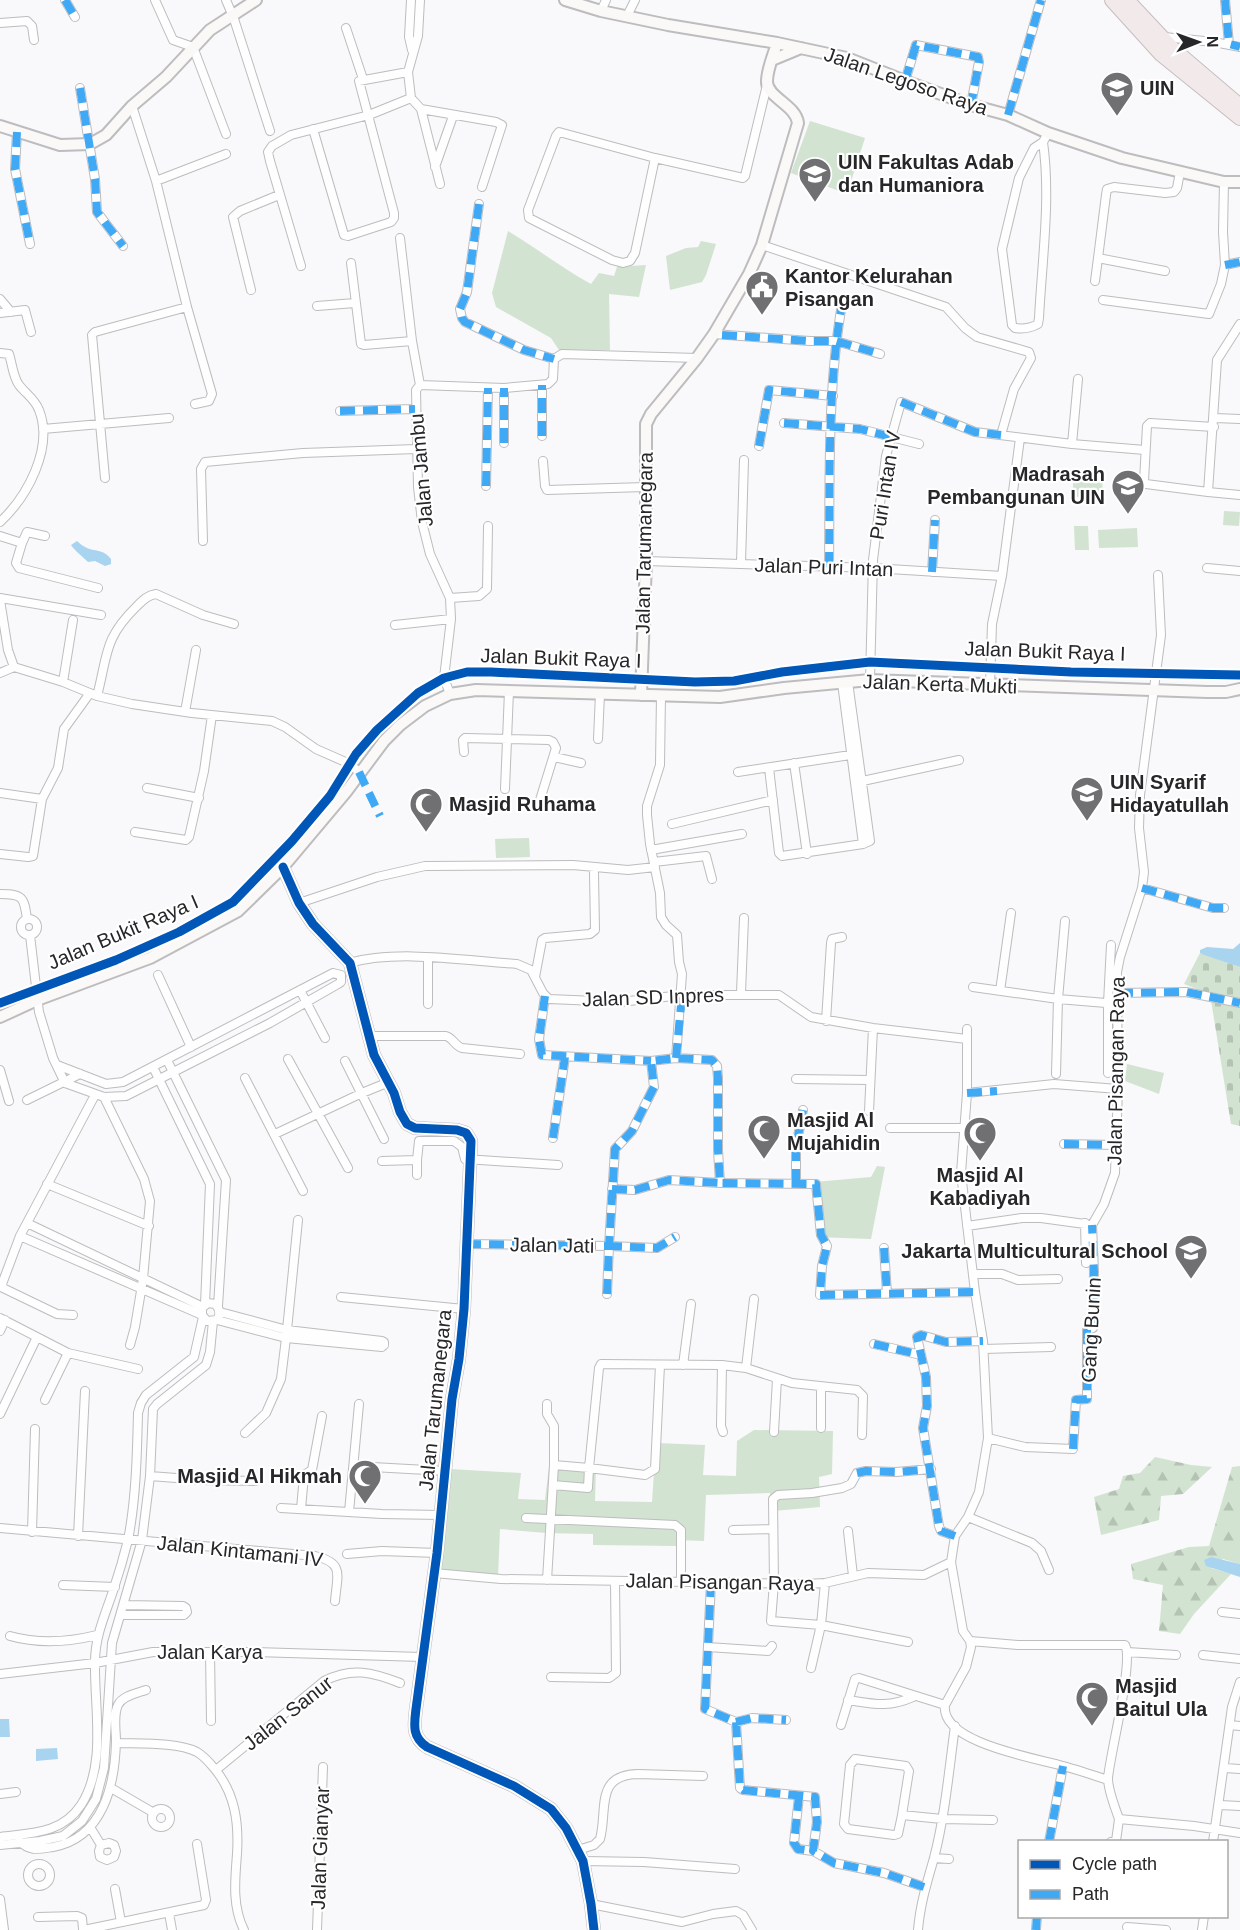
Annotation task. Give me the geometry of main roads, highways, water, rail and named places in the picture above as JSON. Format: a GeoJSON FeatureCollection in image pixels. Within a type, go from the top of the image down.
{"type":"FeatureCollection","features":[{"type":"Feature","properties":{"kind":"highway"},"geometry":{"type":"LineString","coordinates":[[1112,0],[1161,54],[1240,118]]}},
{"type":"Feature","properties":{"kind":"highway"},"geometry":{"type":"LineString","coordinates":[[1127,0],[1180,56],[1240,106]]}},
{"type":"Feature","properties":{"kind":"water"},"geometry":{"type":"Polygon","coordinates":[[[77,541],[87,548],[105,554],[111,559],[111,564],[105,566],[95,561],[88,562],[71,545],[77,541]]]}},
{"type":"Feature","properties":{"kind":"water"},"geometry":{"type":"Polygon","coordinates":[[[1240,943],[1240,967],[1200,953],[1200,950],[1207,947],[1233,949],[1240,943]]]}},
{"type":"Feature","properties":{"kind":"water"},"geometry":{"type":"Polygon","coordinates":[[[1211,1557],[1240,1564],[1240,1577],[1206,1566],[1204,1560],[1211,1557]]]}},
{"type":"Feature","properties":{"kind":"water"},"geometry":{"type":"Polygon","coordinates":[[[0,1719],[9,1719],[10,1737],[0,1737],[0,1719]]]}},
{"type":"Feature","properties":{"kind":"water"},"geometry":{"type":"Polygon","coordinates":[[[57,1748],[58,1759],[36,1761],[36,1749],[57,1748]]]}},
{"type":"Feature","properties":{"kind":"place","name":"UIN"},"geometry":{"type":"Point","coordinates":[1117,117]}},
{"type":"Feature","properties":{"kind":"place","name":"UIN Fakultas Adab dan Humaniora"},"geometry":{"type":"Point","coordinates":[815,203]}},
{"type":"Feature","properties":{"kind":"place","name":"Kantor Kelurahan Pisangan"},"geometry":{"type":"Point","coordinates":[762,316]}},
{"type":"Feature","properties":{"kind":"place","name":"Madrasah Pembangunan UIN"},"geometry":{"type":"Point","coordinates":[1128,515]}},
{"type":"Feature","properties":{"kind":"place","name":"UIN Syarif Hidayatullah"},"geometry":{"type":"Point","coordinates":[1087,822]}},
{"type":"Feature","properties":{"kind":"place","name":"Masjid Ruhama"},"geometry":{"type":"Point","coordinates":[426,833]}},
{"type":"Feature","properties":{"kind":"place","name":"Masjid Al Mujahidin"},"geometry":{"type":"Point","coordinates":[764,1160]}},
{"type":"Feature","properties":{"kind":"place","name":"Masjid Al Kabadiyah"},"geometry":{"type":"Point","coordinates":[980,1162]}},
{"type":"Feature","properties":{"kind":"place","name":"Jakarta Multicultural School"},"geometry":{"type":"Point","coordinates":[1191,1280]}},
{"type":"Feature","properties":{"kind":"place","name":"Masjid Al Hikmah"},"geometry":{"type":"Point","coordinates":[365,1505]}},
{"type":"Feature","properties":{"kind":"place","name":"Masjid Baitul Ula"},"geometry":{"type":"Point","coordinates":[1092,1727]}}]}
